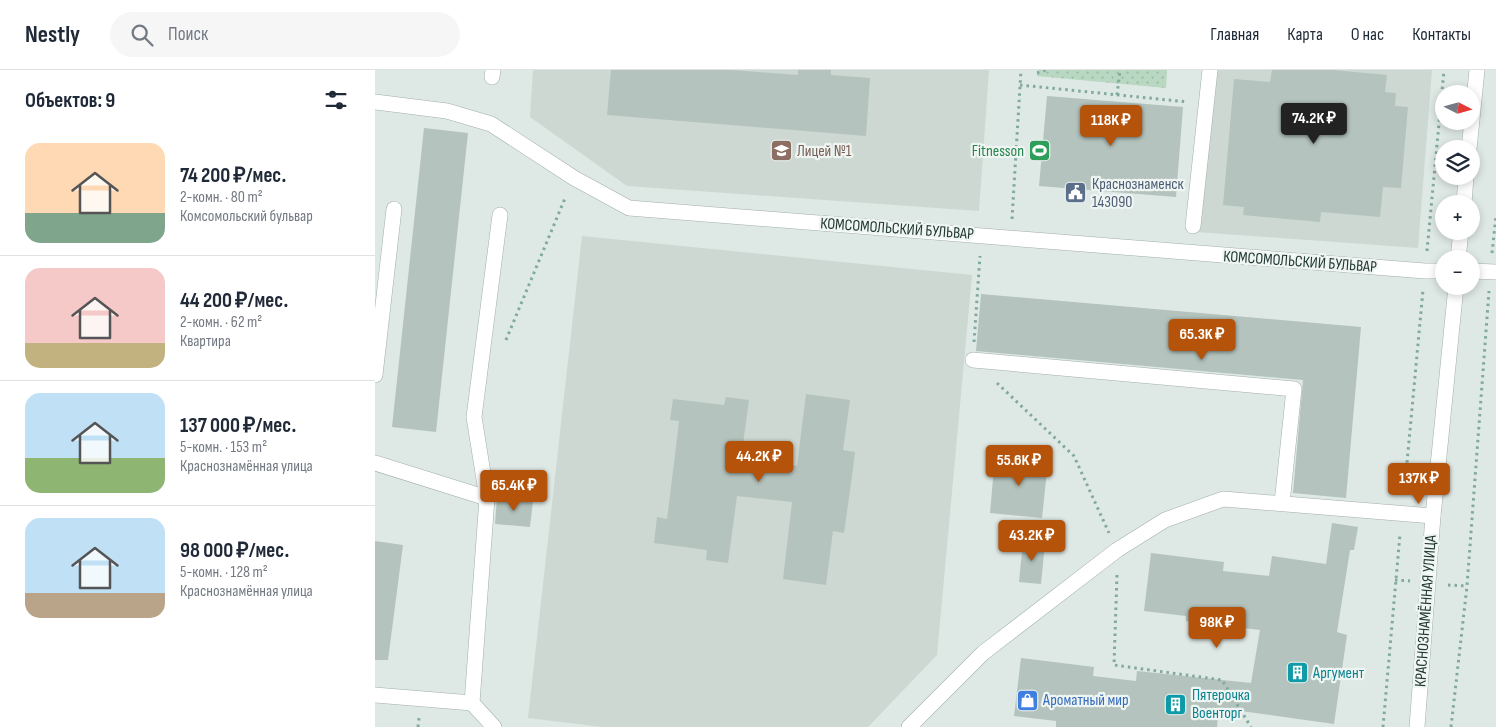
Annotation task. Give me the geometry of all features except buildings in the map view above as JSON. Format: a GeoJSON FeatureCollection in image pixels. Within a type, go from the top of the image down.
{"type":"FeatureCollection","features":[{"type":"Feature","properties":{"kind":"street"},"geometry":{"type":"LineString","coordinates":[[1193,226],[1210,70]]}},
{"type":"Feature","properties":{"kind":"street"},"geometry":{"type":"LineString","coordinates":[[1470,140],[1477,70]]}},
{"type":"Feature","properties":{"kind":"street","name":"КОМСОМОЛЬСКИЙ БУЛЬВАР"},"geometry":{"type":"LineString","coordinates":[[375,102],[447,111],[491,124],[574,178],[629,208],[1435,271]]}},
{"type":"Feature","properties":{"kind":"street"},"geometry":{"type":"LineString","coordinates":[[375,376],[394,209]]}},
{"type":"Feature","properties":{"kind":"street"},"geometry":{"type":"LineString","coordinates":[[472,703],[487,498],[474,417],[499,215]]}},
{"type":"Feature","properties":{"kind":"street"},"geometry":{"type":"LineString","coordinates":[[1480,271],[1493,272]]}},
{"type":"Feature","properties":{"kind":"street","name":"КРАСНОЗНАМЁННАЯ УЛИЦА"},"geometry":{"type":"LineString","coordinates":[[1417,727],[1433,516],[1454,295]]}},
{"type":"Feature","properties":{"kind":"street"},"geometry":{"type":"LineString","coordinates":[[973,360],[1294,389],[1282,503]]}},
{"type":"Feature","properties":{"kind":"street"},"geometry":{"type":"LineString","coordinates":[[375,463],[487,498]]}},
{"type":"Feature","properties":{"kind":"street"},"geometry":{"type":"LineString","coordinates":[[909,727],[983,654],[1117,550],[1165,520],[1223,499],[1433,516]]}},
{"type":"Feature","properties":{"kind":"street"},"geometry":{"type":"LineString","coordinates":[[375,695],[472,703],[494,727]]}},
{"type":"Feature","properties":{"kind":"path"},"geometry":{"type":"LineString","coordinates":[[1011,239],[1021,70]]}},
{"type":"Feature","properties":{"kind":"path"},"geometry":{"type":"LineString","coordinates":[[1037,73],[1046,70]]}},
{"type":"Feature","properties":{"kind":"path"},"geometry":{"type":"LineString","coordinates":[[1117,95],[1119,70]]}},
{"type":"Feature","properties":{"kind":"path"},"geometry":{"type":"LineString","coordinates":[[1383,727],[1395,580],[1403,514],[1444,70]]}},
{"type":"Feature","properties":{"kind":"path"},"geometry":{"type":"LineString","coordinates":[[1020,85],[1206,104]]}},
{"type":"Feature","properties":{"kind":"path"},"geometry":{"type":"LineString","coordinates":[[505,343],[574,178]]}},
{"type":"Feature","properties":{"kind":"path"},"geometry":{"type":"LineString","coordinates":[[1451,727],[1467,586],[1496,216]]}},
{"type":"Feature","properties":{"kind":"path"},"geometry":{"type":"LineString","coordinates":[[982,235],[973,360],[1074,456],[1117,550],[1114,665],[1222,680],[1251,727]]}},
{"type":"Feature","properties":{"kind":"shaded area","name":"Лицей №1"},"geometry":{"type":"Polygon","coordinates":[[[533,70],[989,70],[979,211],[627,186],[530,117],[533,70]]]}},
{"type":"Feature","properties":{"kind":"shaded area"},"geometry":{"type":"Polygon","coordinates":[[[1209,70],[1432,70],[1418,248],[1197,232],[1209,70]]]}},
{"type":"Feature","properties":{"kind":"shaded area"},"geometry":{"type":"Polygon","coordinates":[[[582,236],[972,275],[937,655],[868,727],[602,727],[528,718],[582,236]]]}},
{"type":"Feature","properties":{"kind":"green space"},"geometry":{"type":"Polygon","coordinates":[[[1038,70],[1167,70],[1166,88],[1037,76],[1038,70]]]}},
{"type":"Feature","properties":{"kind":"place","name":"Лицей №1"},"geometry":{"type":"Point","coordinates":[781,151]}},
{"type":"Feature","properties":{"kind":"place","name":"Fitnesson"},"geometry":{"type":"Point","coordinates":[1040,151]}},
{"type":"Feature","properties":{"kind":"place","name":"Краснознаменск 143090"},"geometry":{"type":"Point","coordinates":[1076,193]}},
{"type":"Feature","properties":{"kind":"place","name":"Аргумент"},"geometry":{"type":"Point","coordinates":[1297,673]}},
{"type":"Feature","properties":{"kind":"place","name":"Ароматный мир"},"geometry":{"type":"Point","coordinates":[1027,700]}},
{"type":"Feature","properties":{"kind":"place","name":"Пятерочка Военторг"},"geometry":{"type":"Point","coordinates":[1176,704]}}]}
